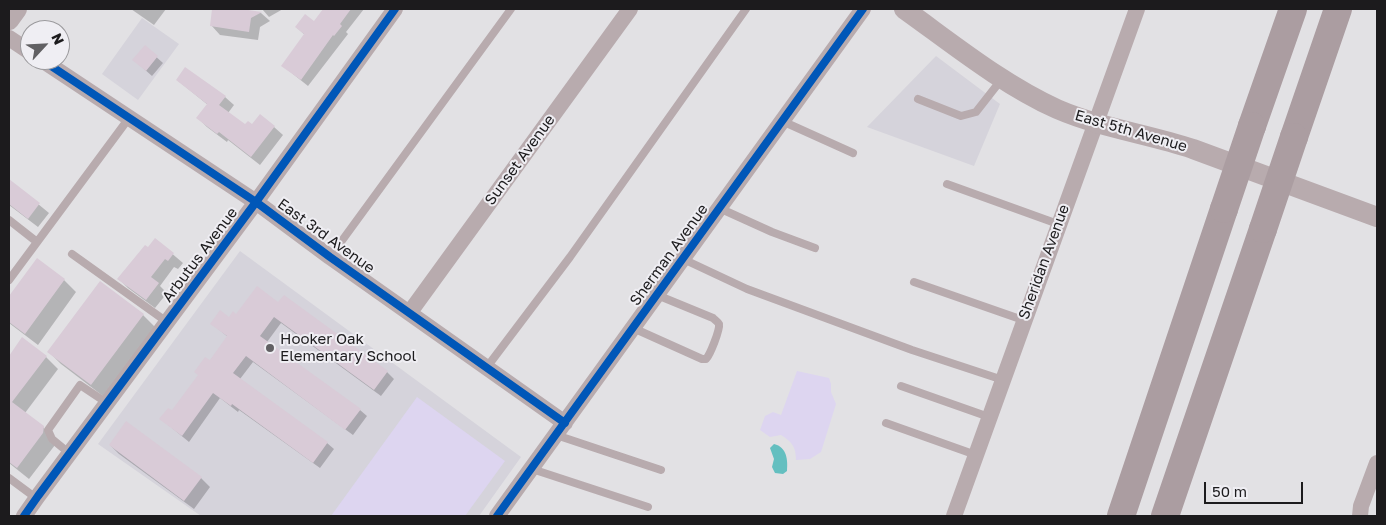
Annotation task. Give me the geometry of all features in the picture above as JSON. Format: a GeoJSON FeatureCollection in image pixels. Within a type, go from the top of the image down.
{"type":"FeatureCollection","features":[{"type":"Feature","properties":{"kind":"highway"},"geometry":{"type":"LineString","coordinates":[[1121,516],[1293,9]]}},
{"type":"Feature","properties":{"kind":"highway"},"geometry":{"type":"LineString","coordinates":[[1165,516],[1338,9]]}},
{"type":"Feature","properties":{"kind":"highway"},"geometry":{"type":"LineString","coordinates":[[1105,516],[1120,482],[1155,417]]}},
{"type":"Feature","properties":{"kind":"highway"},"geometry":{"type":"LineString","coordinates":[[1180,516],[1192,470],[1191,439]]}},
{"type":"Feature","properties":{"kind":"street"},"geometry":{"type":"LineString","coordinates":[[9,20],[17,9]]}},
{"type":"Feature","properties":{"kind":"street","name":"Arbutus Avenue"},"geometry":{"type":"LineString","coordinates":[[24,516],[256,202],[395,9]]}},
{"type":"Feature","properties":{"kind":"street","name":"Sunset Avenue"},"geometry":{"type":"LineString","coordinates":[[410,312],[630,9]]}},
{"type":"Feature","properties":{"kind":"street","name":"Sherman Avenue"},"geometry":{"type":"LineString","coordinates":[[497,516],[863,9]]}},
{"type":"Feature","properties":{"kind":"street","name":"East 5th Avenue"},"geometry":{"type":"LineString","coordinates":[[904,9],[1002,78],[1030,96],[1059,110],[1094,123],[1185,146],[1377,217]]}},
{"type":"Feature","properties":{"kind":"street","name":"Sheridan Avenue"},"geometry":{"type":"LineString","coordinates":[[954,516],[1094,123],[1137,9]]}},
{"type":"Feature","properties":{"kind":"street"},"geometry":{"type":"LineString","coordinates":[[9,38],[20,45]]}},
{"type":"Feature","properties":{"kind":"street","name":"East 3rd Avenue"},"geometry":{"type":"LineString","coordinates":[[57,70],[256,202],[330,257],[487,367],[561,429]]}},
{"type":"Feature","properties":{"kind":"street"},"geometry":{"type":"LineString","coordinates":[[1360,516],[1377,463]]}},
{"type":"Feature","properties":{"kind":"lane"},"geometry":{"type":"LineString","coordinates":[[330,257],[511,9]]}},
{"type":"Feature","properties":{"kind":"lane"},"geometry":{"type":"LineString","coordinates":[[487,367],[570,257],[746,9]]}},
{"type":"Feature","properties":{"kind":"lane"},"geometry":{"type":"LineString","coordinates":[[918,99],[961,116],[976,112],[1002,78]]}},
{"type":"Feature","properties":{"kind":"lane"},"geometry":{"type":"LineString","coordinates":[[9,280],[129,118]]}},
{"type":"Feature","properties":{"kind":"lane"},"geometry":{"type":"LineString","coordinates":[[782,121],[853,153]]}},
{"type":"Feature","properties":{"kind":"lane"},"geometry":{"type":"LineString","coordinates":[[947,184],[1058,224]]}},
{"type":"Feature","properties":{"kind":"lane"},"geometry":{"type":"LineString","coordinates":[[719,208],[772,232],[815,248]]}},
{"type":"Feature","properties":{"kind":"lane"},"geometry":{"type":"LineString","coordinates":[[9,220],[37,242]]}},
{"type":"Feature","properties":{"kind":"lane"},"geometry":{"type":"LineString","coordinates":[[72,254],[167,322]]}},
{"type":"Feature","properties":{"kind":"lane"},"geometry":{"type":"LineString","coordinates":[[683,259],[747,289],[912,350],[1003,380]]}},
{"type":"Feature","properties":{"kind":"lane"},"geometry":{"type":"LineString","coordinates":[[914,282],[1023,320]]}},
{"type":"Feature","properties":{"kind":"lane"},"geometry":{"type":"LineString","coordinates":[[633,328],[702,359],[706,359],[710,355],[719,328],[718,322],[713,318],[657,295]]}},
{"type":"Feature","properties":{"kind":"lane"},"geometry":{"type":"LineString","coordinates":[[69,454],[52,439],[48,430],[80,385],[107,403]]}},
{"type":"Feature","properties":{"kind":"lane"},"geometry":{"type":"LineString","coordinates":[[901,386],[989,417]]}},
{"type":"Feature","properties":{"kind":"lane"},"geometry":{"type":"LineString","coordinates":[[886,422],[976,455]]}},
{"type":"Feature","properties":{"kind":"lane"},"geometry":{"type":"LineString","coordinates":[[561,429],[661,470]]}},
{"type":"Feature","properties":{"kind":"lane"},"geometry":{"type":"LineString","coordinates":[[532,469],[648,507]]}},
{"type":"Feature","properties":{"kind":"lane"},"geometry":{"type":"LineString","coordinates":[[9,478],[36,498]]}},
{"type":"Feature","properties":{"kind":"shaded area"},"geometry":{"type":"Polygon","coordinates":[[[142,18],[179,44],[138,100],[102,74],[142,18]]]}},
{"type":"Feature","properties":{"kind":"shaded area"},"geometry":{"type":"Polygon","coordinates":[[[936,56],[1000,104],[974,166],[867,127],[936,56]]]}},
{"type":"Feature","properties":{"kind":"shaded area","name":"Hooker Oak Elementary School"},"geometry":{"type":"Polygon","coordinates":[[[240,251],[521,457],[479,516],[201,516],[98,444],[240,251]]]}},
{"type":"Feature","properties":{"kind":"shaded area"},"geometry":{"type":"Polygon","coordinates":[[[797,371],[829,378],[831,392],[836,404],[821,452],[810,459],[796,460],[793,445],[788,440],[781,435],[770,437],[760,430],[765,416],[773,412],[781,415],[797,371]]]}},
{"type":"Feature","properties":{"kind":"shaded area"},"geometry":{"type":"Polygon","coordinates":[[[417,397],[505,461],[465,516],[331,516],[417,397]]]}},
{"type":"Feature","properties":{"kind":"water"},"geometry":{"type":"Polygon","coordinates":[[[774,444],[782,448],[786,454],[787,471],[783,474],[775,473],[772,467],[774,459],[770,448],[774,444]]]}},
{"type":"Feature","properties":{"kind":"building"},"geometry":{"type":"Polygon","coordinates":[[[212,9],[241,9],[262,12],[251,18],[249,32],[210,26],[212,9]]]}},
{"type":"Feature","properties":{"kind":"building"},"geometry":{"type":"Polygon","coordinates":[[[323,9],[351,9],[340,24],[342,26],[333,35],[301,80],[281,66],[304,34],[295,27],[305,14],[314,21],[323,9]]]}},
{"type":"Feature","properties":{"kind":"building"},"geometry":{"type":"Polygon","coordinates":[[[145,45],[158,56],[146,71],[132,60],[145,45]]]}},
{"type":"Feature","properties":{"kind":"building"},"geometry":{"type":"Polygon","coordinates":[[[185,67],[226,96],[219,105],[245,124],[248,121],[252,124],[260,114],[275,126],[251,157],[219,132],[217,134],[196,118],[207,104],[176,80],[185,67]]]}},
{"type":"Feature","properties":{"kind":"building"},"geometry":{"type":"Polygon","coordinates":[[[9,179],[40,203],[28,219],[9,204],[9,179]]]}},
{"type":"Feature","properties":{"kind":"building"},"geometry":{"type":"Polygon","coordinates":[[[155,238],[174,253],[168,261],[165,259],[151,277],[159,283],[146,300],[117,279],[145,245],[148,247],[155,238]]]}},
{"type":"Feature","properties":{"kind":"building"},"geometry":{"type":"Polygon","coordinates":[[[37,258],[65,279],[25,334],[9,322],[9,296],[37,258]]]}},
{"type":"Feature","properties":{"kind":"building"},"geometry":{"type":"Polygon","coordinates":[[[100,281],[144,314],[91,385],[47,352],[100,281]]]}},
{"type":"Feature","properties":{"kind":"building"},"geometry":{"type":"Polygon","coordinates":[[[257,286],[278,302],[284,295],[388,371],[374,390],[274,317],[260,336],[361,409],[345,430],[246,356],[233,373],[328,442],[313,463],[232,404],[231,406],[213,393],[182,436],[159,419],[168,408],[172,410],[198,375],[194,372],[205,357],[210,360],[227,336],[210,324],[220,310],[229,317],[233,311],[236,314],[257,286]]]}},
{"type":"Feature","properties":{"kind":"building"},"geometry":{"type":"Polygon","coordinates":[[[22,337],[47,356],[12,402],[44,426],[43,433],[17,468],[9,462],[9,356],[22,337]]]}},
{"type":"Feature","properties":{"kind":"building"},"geometry":{"type":"Polygon","coordinates":[[[126,421],[202,477],[184,501],[109,445],[126,421]]]}},
{"type":"Feature","properties":{"kind":"cycle path"},"geometry":{"type":"LineString","coordinates":[[24,516],[256,202],[395,9]]}},
{"type":"Feature","properties":{"kind":"cycle path"},"geometry":{"type":"LineString","coordinates":[[497,516],[863,9]]}},
{"type":"Feature","properties":{"kind":"cycle path"},"geometry":{"type":"LineString","coordinates":[[57,70],[256,202],[330,257],[565,423]]}},
{"type":"Feature","properties":{"kind":"place","name":"Hooker Oak Elementary School"},"geometry":{"type":"Point","coordinates":[270,348]}}]}
